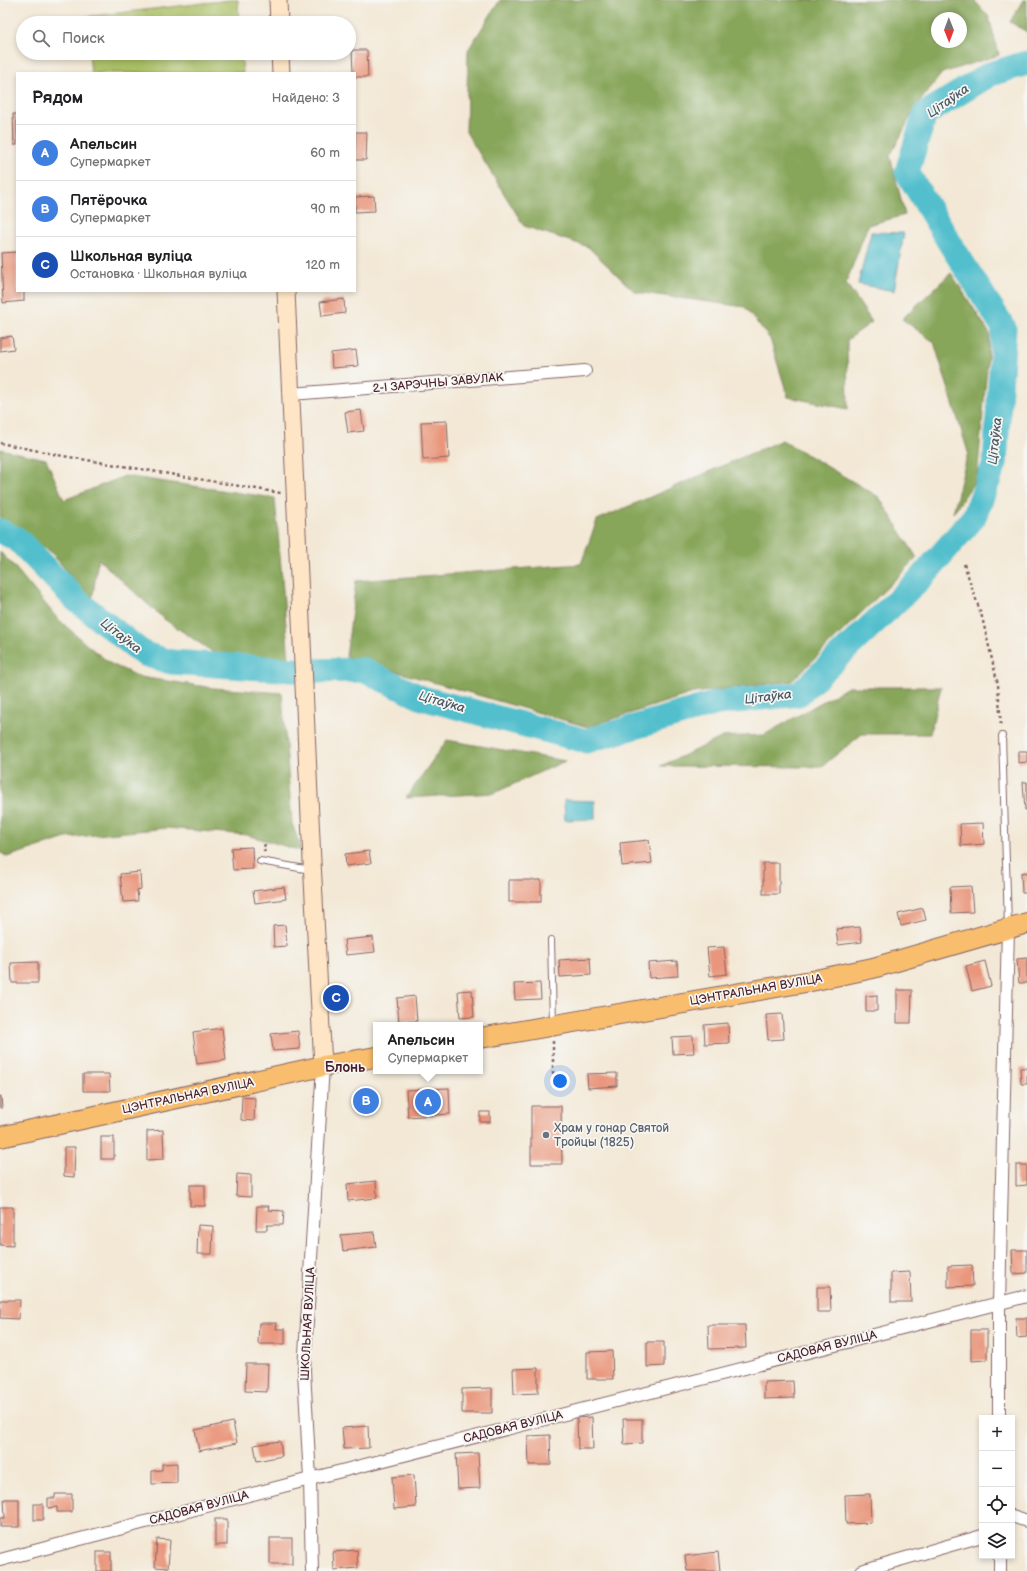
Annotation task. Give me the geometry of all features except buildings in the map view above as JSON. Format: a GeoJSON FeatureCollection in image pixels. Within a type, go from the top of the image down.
{"type":"FeatureCollection","features":[{"type":"Feature","properties":{"kind":"main road"},"geometry":{"type":"LineString","coordinates":[[278,0],[279,16]]}},
{"type":"Feature","properties":{"kind":"main road"},"geometry":{"type":"LineString","coordinates":[[280,60],[281,72]]}},
{"type":"Feature","properties":{"kind":"main road","name":"ШКОЛЬНАЯ ВУЛІЦА"},"geometry":{"type":"LineString","coordinates":[[286,292],[308,747],[312,866],[323,1066]]}},
{"type":"Feature","properties":{"kind":"main road","name":"ЦЭНТРАЛЬНАЯ ВУЛІЦА"},"geometry":{"type":"LineString","coordinates":[[483,1037],[553,1024],[811,981],[873,968],[1027,923]]}},
{"type":"Feature","properties":{"kind":"main road","name":"ЦЭНТРАЛЬНАЯ ВУЛІЦА"},"geometry":{"type":"LineString","coordinates":[[0,1138],[323,1066],[373,1057]]}},
{"type":"Feature","properties":{"kind":"street","name":"2-І ЗАРЭЧНЫ ЗАВУЛАК"},"geometry":{"type":"LineString","coordinates":[[291,394],[585,371]]}},
{"type":"Feature","properties":{"kind":"street"},"geometry":{"type":"LineString","coordinates":[[999,1415],[998,1304],[1008,928]]}},
{"type":"Feature","properties":{"kind":"street","name":"ШКОЛЬНАЯ ВУЛІЦА"},"geometry":{"type":"LineString","coordinates":[[312,1571],[310,1479],[304,1370],[323,1066]]}},
{"type":"Feature","properties":{"kind":"street","name":"САДОВАЯ ВУЛІЦА"},"geometry":{"type":"LineString","coordinates":[[0,1560],[310,1479],[1027,1296]]}},
{"type":"Feature","properties":{"kind":"street"},"geometry":{"type":"LineString","coordinates":[[1015,1517],[1027,1521]]}},
{"type":"Feature","properties":{"kind":"street"},"geometry":{"type":"LineString","coordinates":[[861,1571],[979,1537]]}},
{"type":"Feature","properties":{"kind":"street"},"geometry":{"type":"LineString","coordinates":[[1000,1559],[1000,1571]]}},
{"type":"Feature","properties":{"kind":"lane"},"geometry":{"type":"LineString","coordinates":[[1002,736],[1008,928]]}},
{"type":"Feature","properties":{"kind":"lane"},"geometry":{"type":"LineString","coordinates":[[260,861],[312,866]]}},
{"type":"Feature","properties":{"kind":"lane"},"geometry":{"type":"LineString","coordinates":[[551,940],[553,1024]]}},
{"type":"Feature","properties":{"kind":"path"},"geometry":{"type":"LineString","coordinates":[[0,443],[71,457],[296,496]]}},
{"type":"Feature","properties":{"kind":"path"},"geometry":{"type":"LineString","coordinates":[[964,564],[982,617],[998,685],[1002,736]]}},
{"type":"Feature","properties":{"kind":"path"},"geometry":{"type":"LineString","coordinates":[[553,1024],[554,1087]]}},
{"type":"Feature","properties":{"kind":"green space"},"geometry":{"type":"Polygon","coordinates":[[[230,0],[238,0],[239,16],[93,16],[230,0]]]}},
{"type":"Feature","properties":{"kind":"green space"},"geometry":{"type":"Polygon","coordinates":[[[500,0],[974,0],[989,17],[999,55],[942,73],[915,108],[890,156],[905,215],[868,225],[846,283],[872,322],[847,340],[848,409],[788,397],[770,339],[745,307],[635,292],[588,247],[524,226],[466,132],[468,50],[500,0]]]}},
{"type":"Feature","properties":{"kind":"green space"},"geometry":{"type":"Polygon","coordinates":[[[1023,0],[1027,0],[1027,32],[1010,22],[1023,0]]]}},
{"type":"Feature","properties":{"kind":"green space"},"geometry":{"type":"Polygon","coordinates":[[[90,60],[242,60],[243,72],[91,72],[90,60]]]}},
{"type":"Feature","properties":{"kind":"green space"},"geometry":{"type":"Polygon","coordinates":[[[951,273],[990,334],[977,478],[953,513],[968,452],[934,342],[902,319],[951,273]]]}},
{"type":"Feature","properties":{"kind":"green space"},"geometry":{"type":"Polygon","coordinates":[[[782,440],[879,497],[917,558],[792,681],[693,693],[588,727],[346,657],[356,581],[581,564],[597,520],[782,440]]]}},
{"type":"Feature","properties":{"kind":"green space"},"geometry":{"type":"Polygon","coordinates":[[[0,449],[46,459],[64,500],[125,476],[275,498],[289,660],[220,657],[164,619],[98,559],[92,602],[50,551],[0,523],[0,449]]]}},
{"type":"Feature","properties":{"kind":"green space"},"geometry":{"type":"Polygon","coordinates":[[[0,552],[13,565],[57,618],[111,664],[140,677],[214,688],[282,693],[292,823],[302,851],[247,835],[167,828],[66,838],[7,857],[0,852],[0,552]]]}},
{"type":"Feature","properties":{"kind":"green space"},"geometry":{"type":"Polygon","coordinates":[[[848,687],[941,687],[930,734],[862,734],[821,767],[661,766],[723,737],[764,735],[848,687]]]}},
{"type":"Feature","properties":{"kind":"green space"},"geometry":{"type":"Polygon","coordinates":[[[447,740],[565,761],[494,793],[406,798],[447,740]]]}},
{"type":"Feature","properties":{"kind":"water"},"geometry":{"type":"Polygon","coordinates":[[[871,232],[904,233],[894,291],[858,284],[871,232]]]}},
{"type":"Feature","properties":{"kind":"water"},"geometry":{"type":"Polygon","coordinates":[[[564,800],[595,801],[595,819],[565,820],[564,800]]]}},
{"type":"Feature","properties":{"kind":"waterway","name":"Цітаўка"},"geometry":{"type":"LineString","coordinates":[[0,531],[17,539],[76,600],[144,654],[171,662],[307,671],[363,670],[422,698],[586,741],[717,703],[799,694],[922,577],[974,517],[995,463],[1004,328],[907,172],[925,114],[990,74],[1027,63]]}},
{"type":"Feature","properties":{"kind":"place","name":"Школьная вуліца"},"geometry":{"type":"Point","coordinates":[336,998]}},
{"type":"Feature","properties":{"kind":"place","name":"Пятёрочка"},"geometry":{"type":"Point","coordinates":[366,1101]}},
{"type":"Feature","properties":{"kind":"place","name":"Апельсин"},"geometry":{"type":"Point","coordinates":[428,1102]}},
{"type":"Feature","properties":{"kind":"place","name":"Храм у гонар Святой Тройцы (1825)"},"geometry":{"type":"Point","coordinates":[546,1135]}},
{"type":"Feature","properties":{"kind":"district","name":"Блонь"},"geometry":{"type":"Point","coordinates":[345,1067]}}]}
